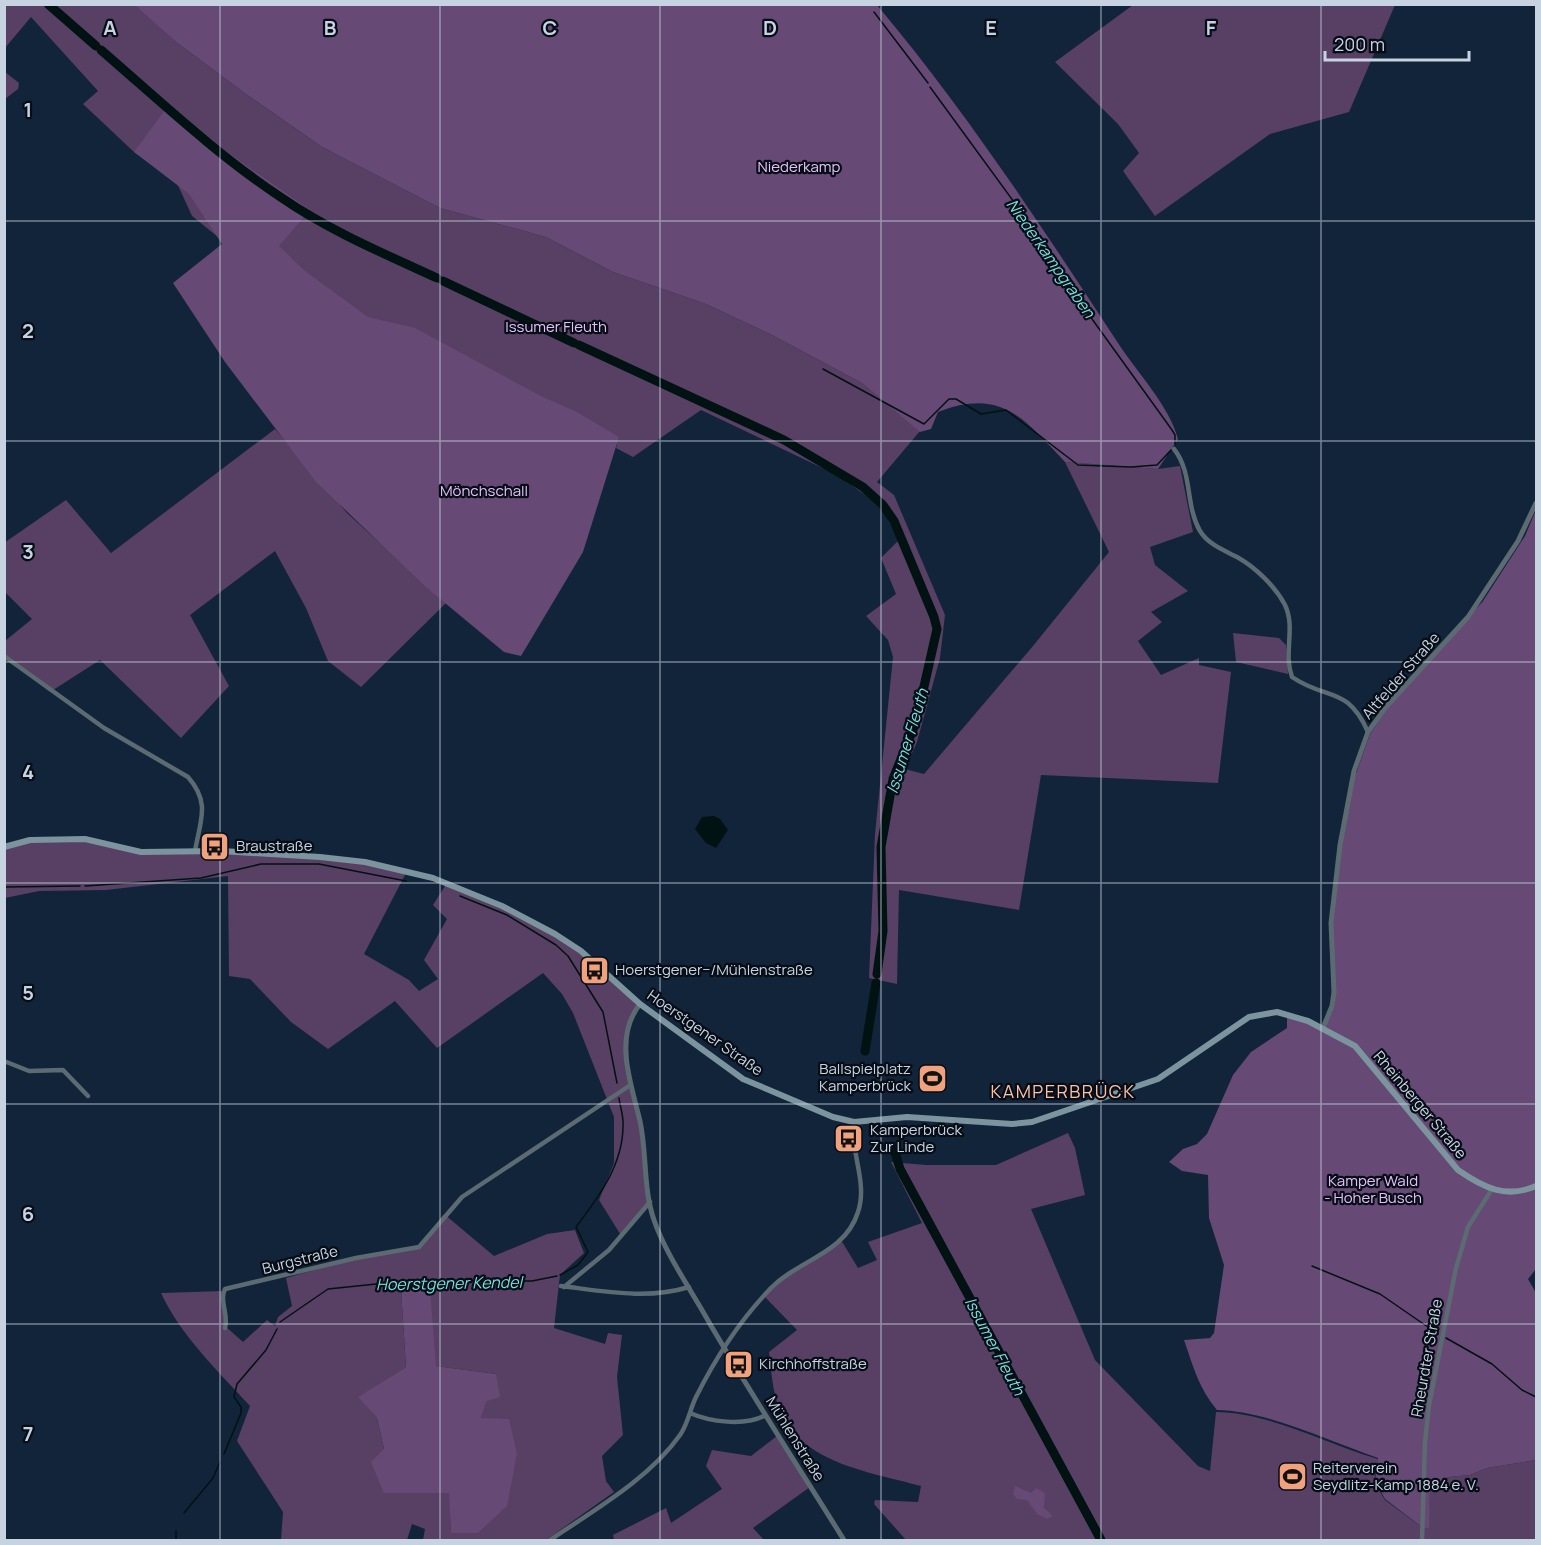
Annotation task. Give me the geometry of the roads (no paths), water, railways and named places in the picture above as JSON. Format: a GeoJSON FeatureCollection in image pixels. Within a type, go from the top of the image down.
{"type":"FeatureCollection","features":[{"type":"Feature","properties":{"kind":"main road","name":"Hoerstgener Straße"},"geometry":{"type":"LineString","coordinates":[[4,848],[30,840],[85,839],[141,852],[195,851],[320,857],[365,862],[433,878],[502,906],[555,934],[581,951],[640,1004],[743,1078],[833,1117],[854,1122],[907,1117],[1012,1124],[1032,1122],[1158,1079],[1239,1023],[1260,1013],[1289,1015],[1323,1028]]}},
{"type":"Feature","properties":{"kind":"main road","name":"Rheinberger Straße"},"geometry":{"type":"LineString","coordinates":[[1323,1028],[1355,1046],[1458,1170],[1492,1189],[1511,1194],[1536,1186]]}},
{"type":"Feature","properties":{"kind":"street"},"geometry":{"type":"LineString","coordinates":[[1174,449],[1182,459],[1194,517],[1203,536],[1247,564],[1264,579],[1285,606],[1290,621],[1287,657],[1292,677],[1341,697],[1353,705],[1368,732]]}},
{"type":"Feature","properties":{"kind":"street","name":"Altfelder Straße"},"geometry":{"type":"LineString","coordinates":[[1323,1028],[1332,1006],[1334,992],[1331,923],[1340,845],[1354,771],[1368,732],[1386,707],[1468,617],[1518,541],[1536,503]]}},
{"type":"Feature","properties":{"kind":"street"},"geometry":{"type":"LineString","coordinates":[[4,656],[104,728],[188,777],[198,789],[203,803],[195,851]]}},
{"type":"Feature","properties":{"kind":"street","name":"Mühlenstraße"},"geometry":{"type":"LineString","coordinates":[[640,1004],[628,1022],[626,1039],[629,1086],[640,1122],[654,1221],[689,1287],[750,1388],[764,1416],[844,1540]]}},
{"type":"Feature","properties":{"kind":"street"},"geometry":{"type":"LineString","coordinates":[[4,1061],[29,1071],[63,1070],[88,1096]]}},
{"type":"Feature","properties":{"kind":"street","name":"Burgstraße"},"geometry":{"type":"LineString","coordinates":[[225,1328],[227,1319],[223,1296],[225,1289],[419,1247],[462,1197],[629,1086]]}},
{"type":"Feature","properties":{"kind":"street"},"geometry":{"type":"LineString","coordinates":[[550,1540],[616,1495],[659,1459],[682,1432],[695,1399],[724,1347],[775,1283],[831,1249],[852,1225],[861,1198],[861,1182],[852,1138],[854,1122]]}},
{"type":"Feature","properties":{"kind":"street","name":"Rheurdter Straße"},"geometry":{"type":"LineString","coordinates":[[1422,1540],[1425,1442],[1429,1405],[1454,1279],[1464,1236],[1492,1189]]}},
{"type":"Feature","properties":{"kind":"street"},"geometry":{"type":"LineString","coordinates":[[650,1202],[609,1250],[563,1286],[611,1293],[660,1292],[689,1287]]}},
{"type":"Feature","properties":{"kind":"street"},"geometry":{"type":"LineString","coordinates":[[690,1413],[723,1421],[758,1419],[764,1416]]}},
{"type":"Feature","properties":{"kind":"waterway","name":"Issumer Fleuth"},"geometry":{"type":"LineString","coordinates":[[48,4],[96,46]]}},
{"type":"Feature","properties":{"kind":"waterway","name":"Niederkampgraben"},"geometry":{"type":"LineString","coordinates":[[874,12],[928,83]]}},
{"type":"Feature","properties":{"kind":"waterway","name":"Issumer Fleuth"},"geometry":{"type":"LineString","coordinates":[[101,50],[212,146],[282,198],[338,231],[437,278]]}},
{"type":"Feature","properties":{"kind":"waterway","name":"Niederkampgraben"},"geometry":{"type":"LineString","coordinates":[[930,87],[1044,243],[1087,312],[1172,430],[1175,435],[1175,444]]}},
{"type":"Feature","properties":{"kind":"waterway","name":"Issumer Fleuth"},"geometry":{"type":"LineString","coordinates":[[443,281],[574,343]]}},
{"type":"Feature","properties":{"kind":"waterway","name":"Issumer Fleuth"},"geometry":{"type":"LineString","coordinates":[[579,345],[784,440],[863,487],[883,505],[894,521],[937,629],[916,722],[893,779],[881,847],[883,931],[877,974]]}},
{"type":"Feature","properties":{"kind":"waterway"},"geometry":{"type":"LineString","coordinates":[[823,369],[924,424],[949,399],[956,399],[981,414],[1006,410],[1078,465],[1131,467],[1157,465],[1171,450]]}},
{"type":"Feature","properties":{"kind":"waterway","name":"Hoerstgener Kendel"},"geometry":{"type":"LineString","coordinates":[[85,886],[201,878],[261,864],[319,864],[406,881]]}},
{"type":"Feature","properties":{"kind":"waterway","name":"Hoerstgener Kendel"},"geometry":{"type":"LineString","coordinates":[[4,887],[80,886]]}},
{"type":"Feature","properties":{"kind":"waterway","name":"Hoerstgener Kendel"},"geometry":{"type":"LineString","coordinates":[[460,896],[507,915],[556,945],[568,956],[603,1012],[617,1083]]}},
{"type":"Feature","properties":{"kind":"waterway","name":"Issumer Fleuth"},"geometry":{"type":"LineString","coordinates":[[865,1051],[876,983]]}},
{"type":"Feature","properties":{"kind":"waterway","name":"Hoerstgener Kendel"},"geometry":{"type":"LineString","coordinates":[[560,1275],[578,1265],[588,1252],[576,1227],[601,1193],[619,1154],[623,1123],[619,1098]]}},
{"type":"Feature","properties":{"kind":"waterway","name":"Issumer Fleuth"},"geometry":{"type":"LineString","coordinates":[[894,1149],[900,1169],[1101,1540]]}},
{"type":"Feature","properties":{"kind":"waterway"},"geometry":{"type":"LineString","coordinates":[[1312,1266],[1380,1294],[1438,1334]]}},
{"type":"Feature","properties":{"kind":"waterway","name":"Hoerstgener Kendel"},"geometry":{"type":"LineString","coordinates":[[280,1322],[328,1289],[405,1281],[532,1281],[557,1276]]}},
{"type":"Feature","properties":{"kind":"waterway","name":"Hoerstgener Kendel"},"geometry":{"type":"LineString","coordinates":[[224,1454],[241,1413],[241,1407],[234,1397],[237,1384],[266,1350],[277,1329]]}},
{"type":"Feature","properties":{"kind":"waterway"},"geometry":{"type":"LineString","coordinates":[[1446,1338],[1492,1364],[1522,1390],[1536,1397]]}},
{"type":"Feature","properties":{"kind":"waterway","name":"Hoerstgener Kendel"},"geometry":{"type":"LineString","coordinates":[[184,1513],[213,1478],[220,1462]]}},
{"type":"Feature","properties":{"kind":"waterway","name":"Hoerstgener Kendel"},"geometry":{"type":"LineString","coordinates":[[176,1531],[176,1540]]}},
{"type":"Feature","properties":{"kind":"place","name":"Braustraße"},"geometry":{"type":"Point","coordinates":[215,846]}},
{"type":"Feature","properties":{"kind":"place","name":"Hoerstgener−/Mühlenstraße"},"geometry":{"type":"Point","coordinates":[594,970]}},
{"type":"Feature","properties":{"kind":"place","name":"Ballspielplatz Kamperbrück"},"geometry":{"type":"Point","coordinates":[932,1078]}},
{"type":"Feature","properties":{"kind":"place","name":"Kamperbrück Zur Linde"},"geometry":{"type":"Point","coordinates":[849,1139]}},
{"type":"Feature","properties":{"kind":"place","name":"Kirchhoffstraße"},"geometry":{"type":"Point","coordinates":[738,1364]}},
{"type":"Feature","properties":{"kind":"place","name":"Reiterverein Seydlitz-Kamp 1884 e. V."},"geometry":{"type":"Point","coordinates":[1292,1477]}},
{"type":"Feature","properties":{"kind":"district","name":"KAMPERBRÜCK"},"geometry":{"type":"Point","coordinates":[1063,1092]}},
{"type":"Feature","properties":{"kind":"park label","name":"Niederkamp"},"geometry":{"type":"Point","coordinates":[799,167]}},
{"type":"Feature","properties":{"kind":"park label","name":"Mönchschall"},"geometry":{"type":"Point","coordinates":[484,491]}},
{"type":"Feature","properties":{"kind":"park label","name":"Kamper Wald - Hoher Busch"},"geometry":{"type":"Point","coordinates":[1373,1190]}}]}
